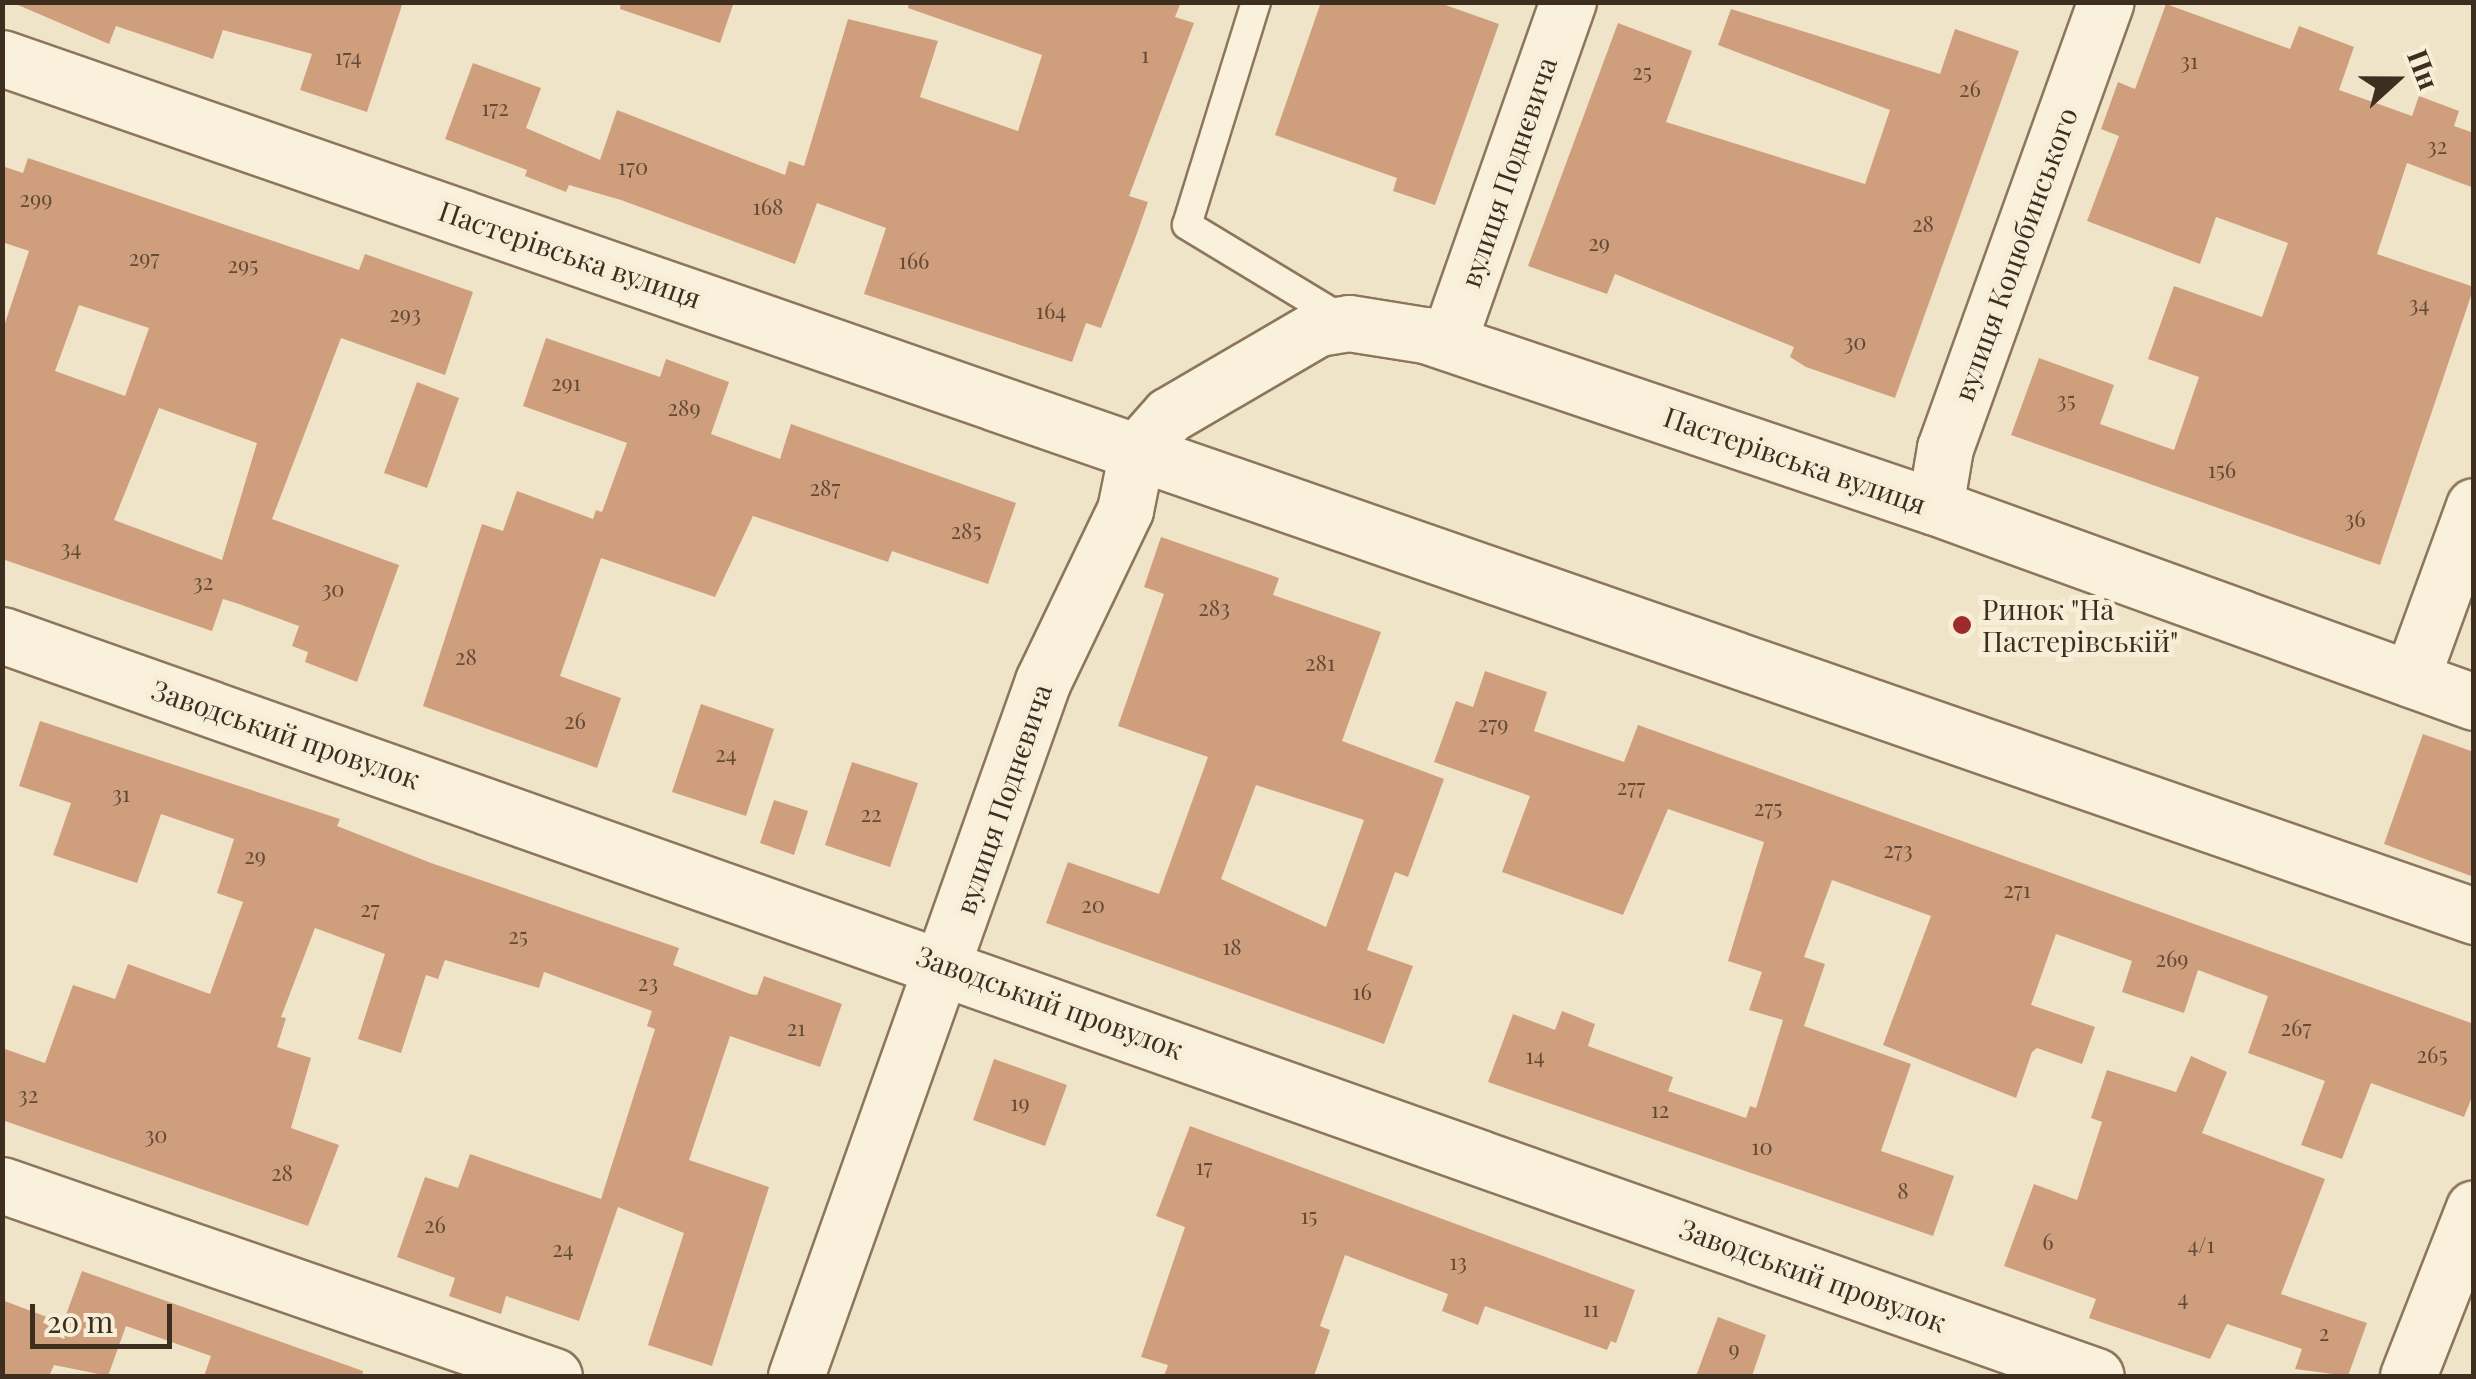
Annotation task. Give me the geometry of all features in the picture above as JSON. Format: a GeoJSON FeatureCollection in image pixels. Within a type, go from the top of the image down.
{"type":"FeatureCollection","features":[{"type":"Feature","properties":{"kind":"street","name":"вулиця Поднєвича"},"geometry":{"type":"LineString","coordinates":[[1448,342],[1568,2]]}},
{"type":"Feature","properties":{"kind":"street","name":"вулиця Коцюбинського"},"geometry":{"type":"LineString","coordinates":[[1935,508],[1945,448],[2106,2]]}},
{"type":"Feature","properties":{"kind":"street","name":"Пастерівська вулиця"},"geometry":{"type":"LineString","coordinates":[[2,58],[2474,916]]}},
{"type":"Feature","properties":{"kind":"street","name":"Пастерівська вулиця"},"geometry":{"type":"LineString","coordinates":[[1137,451],[1169,415],[1267,352],[1318,328],[1349,323],[1448,342],[1935,508],[2474,702]]}},
{"type":"Feature","properties":{"kind":"street","name":"вулиця Поднєвича"},"geometry":{"type":"LineString","coordinates":[[796,1376],[1044,681],[1126,510],[1137,451]]}},
{"type":"Feature","properties":{"kind":"street"},"geometry":{"type":"LineString","coordinates":[[2411,679],[2474,506]]}},
{"type":"Feature","properties":{"kind":"street","name":"Заводський провулок"},"geometry":{"type":"LineString","coordinates":[[2,635],[945,964],[2096,1376]]}},
{"type":"Feature","properties":{"kind":"street"},"geometry":{"type":"LineString","coordinates":[[2,1186],[554,1376]]}},
{"type":"Feature","properties":{"kind":"street"},"geometry":{"type":"LineString","coordinates":[[2408,1376],[2474,1208]]}},
{"type":"Feature","properties":{"kind":"lane"},"geometry":{"type":"LineString","coordinates":[[1256,2],[1188,225],[1349,323]]}},
{"type":"Feature","properties":{"kind":"building"},"geometry":{"type":"Polygon","coordinates":[[[11,2],[403,2],[367,112],[300,90],[312,54],[223,30],[213,59],[116,26],[109,44],[11,2]]]}},
{"type":"Feature","properties":{"kind":"building"},"geometry":{"type":"Polygon","coordinates":[[[621,2],[734,2],[720,43],[620,9],[621,2]]]}},
{"type":"Feature","properties":{"kind":"building"},"geometry":{"type":"Polygon","coordinates":[[[909,2],[1181,2],[1175,17],[1194,23],[1129,196],[1148,202],[1135,239],[1101,328],[1086,323],[1072,362],[864,294],[886,228],[817,203],[795,264],[621,200],[569,185],[566,192],[525,176],[527,170],[445,139],[473,63],[541,88],[526,128],[600,160],[617,110],[785,175],[789,161],[804,166],[848,19],[938,41],[920,97],[1018,131],[1042,55],[908,8],[909,2]]]}},
{"type":"Feature","properties":{"kind":"building"},"geometry":{"type":"Polygon","coordinates":[[[1321,2],[1437,2],[1499,24],[1435,205],[1393,191],[1397,178],[1275,135],[1321,2]]]}},
{"type":"Feature","properties":{"kind":"building"},"geometry":{"type":"Polygon","coordinates":[[[2166,4],[2290,49],[2299,26],[2354,47],[2339,90],[2412,116],[2419,96],[2459,111],[2454,126],[2474,133],[2474,188],[2407,163],[2377,254],[2474,287],[2380,565],[2011,435],[2039,358],[2114,385],[2100,424],[2174,450],[2199,377],[2148,359],[2174,286],[2262,317],[2288,243],[2216,217],[2200,264],[2087,221],[2119,136],[2101,129],[2118,82],[2135,89],[2166,4]]]}},
{"type":"Feature","properties":{"kind":"building"},"geometry":{"type":"Polygon","coordinates":[[[1731,9],[1940,74],[1955,29],[2019,51],[1895,398],[1806,367],[1790,357],[1794,347],[1615,274],[1607,294],[1528,266],[1618,23],[1692,51],[1666,122],[1865,184],[1890,110],[1718,45],[1731,9]]]}},
{"type":"Feature","properties":{"kind":"building"},"geometry":{"type":"Polygon","coordinates":[[[28,158],[359,270],[365,254],[473,292],[445,375],[341,338],[272,519],[399,565],[357,682],[305,662],[308,652],[292,646],[299,626],[239,604],[223,599],[212,631],[2,559],[2,332],[29,251],[2,242],[2,166],[23,173],[28,158]],[[79,305],[55,371],[125,396],[149,328],[79,305]],[[159,408],[114,520],[222,560],[257,443],[159,408]]]}},
{"type":"Feature","properties":{"kind":"building"},"geometry":{"type":"Polygon","coordinates":[[[546,338],[660,377],[666,359],[729,382],[711,434],[780,459],[791,424],[1016,503],[988,584],[892,551],[888,562],[753,516],[715,597],[601,558],[560,676],[621,698],[597,768],[423,706],[482,524],[503,531],[517,491],[593,519],[596,510],[602,512],[627,443],[523,406],[546,338]]]}},
{"type":"Feature","properties":{"kind":"building"},"geometry":{"type":"Polygon","coordinates":[[[417,382],[459,398],[427,488],[384,473],[417,382]]]}},
{"type":"Feature","properties":{"kind":"building"},"geometry":{"type":"Polygon","coordinates":[[[1161,537],[1279,578],[1273,595],[1381,632],[1342,741],[1444,779],[1408,877],[1395,872],[1367,950],[1413,966],[1384,1044],[1046,923],[1068,862],[1159,894],[1208,757],[1118,726],[1164,594],[1144,587],[1161,537]],[[1256,785],[1221,879],[1326,927],[1364,820],[1256,785]]]}},
{"type":"Feature","properties":{"kind":"building"},"geometry":{"type":"Polygon","coordinates":[[[1485,671],[1547,692],[1534,731],[1624,762],[1638,725],[2474,1024],[2474,1092],[2464,1117],[2371,1083],[2342,1159],[2301,1145],[2325,1081],[2248,1053],[2268,996],[2198,970],[2184,1013],[2122,992],[2132,961],[2056,934],[2031,1005],[2095,1027],[2082,1064],[2037,1048],[2032,1052],[2016,1098],[1883,1045],[1931,916],[1832,880],[1804,957],[1825,964],[1804,1026],[1911,1064],[1881,1151],[1954,1176],[1933,1236],[1488,1082],[1513,1014],[1555,1030],[1562,1011],[1595,1024],[1588,1046],[1673,1077],[1668,1091],[1746,1118],[1750,1106],[1756,1108],[1783,1020],[1749,1010],[1762,972],[1728,961],[1764,842],[1668,809],[1623,915],[1502,872],[1530,796],[1434,762],[1456,701],[1473,707],[1485,671]]]}},
{"type":"Feature","properties":{"kind":"building"},"geometry":{"type":"Polygon","coordinates":[[[701,704],[774,729],[746,816],[672,792],[701,704]]]}},
{"type":"Feature","properties":{"kind":"building"},"geometry":{"type":"Polygon","coordinates":[[[40,721],[340,819],[337,826],[431,863],[679,948],[673,965],[750,994],[757,995],[764,976],[842,1004],[820,1067],[730,1036],[689,1160],[769,1187],[712,1366],[648,1345],[684,1233],[618,1207],[579,1321],[506,1296],[501,1314],[449,1296],[455,1278],[397,1257],[425,1177],[458,1188],[470,1154],[601,1199],[655,1029],[647,1026],[652,1011],[544,972],[539,988],[445,960],[438,979],[426,975],[401,1053],[358,1039],[385,954],[315,928],[281,1017],[286,1018],[277,1047],[311,1058],[291,1128],[339,1145],[308,1226],[2,1120],[2,1048],[45,1063],[73,985],[115,999],[128,964],[210,994],[243,902],[217,893],[234,839],[161,814],[137,883],[53,855],[71,803],[19,786],[40,721]]]}},
{"type":"Feature","properties":{"kind":"building"},"geometry":{"type":"Polygon","coordinates":[[[2423,734],[2474,752],[2474,877],[2384,844],[2423,734]]]}},
{"type":"Feature","properties":{"kind":"building"},"geometry":{"type":"Polygon","coordinates":[[[852,762],[918,783],[890,867],[825,845],[852,762]]]}},
{"type":"Feature","properties":{"kind":"building"},"geometry":{"type":"Polygon","coordinates":[[[774,800],[808,811],[794,855],[760,843],[774,800]]]}},
{"type":"Feature","properties":{"kind":"building"},"geometry":{"type":"Polygon","coordinates":[[[2191,1056],[2227,1072],[2202,1133],[2325,1179],[2281,1294],[2367,1323],[2348,1376],[2295,1369],[2302,1349],[2227,1324],[2210,1359],[2089,1318],[2096,1299],[2004,1266],[2034,1184],[2077,1200],[2102,1122],[2091,1118],[2107,1070],[2176,1092],[2191,1056]]]}},
{"type":"Feature","properties":{"kind":"building"},"geometry":{"type":"Polygon","coordinates":[[[994,1059],[1067,1085],[1045,1146],[973,1120],[994,1059]]]}},
{"type":"Feature","properties":{"kind":"building"},"geometry":{"type":"Polygon","coordinates":[[[1190,1126],[1635,1290],[1616,1343],[1611,1341],[1607,1350],[1485,1306],[1478,1325],[1442,1311],[1448,1294],[1345,1255],[1320,1326],[1330,1330],[1314,1376],[1164,1376],[1168,1365],[1141,1357],[1185,1227],[1156,1216],[1190,1126]]]}},
{"type":"Feature","properties":{"kind":"building"},"geometry":{"type":"Polygon","coordinates":[[[82,1271],[363,1371],[362,1376],[204,1376],[211,1356],[126,1326],[108,1376],[54,1365],[49,1376],[2,1376],[2,1300],[63,1323],[82,1271]]]}},
{"type":"Feature","properties":{"kind":"building"},"geometry":{"type":"Polygon","coordinates":[[[1718,1317],[1766,1335],[1752,1376],[1696,1376],[1718,1317]]]}},
{"type":"Feature","properties":{"kind":"place","name":"Ринок \"На Пастерівській\""},"geometry":{"type":"Point","coordinates":[1962,625]}}]}
